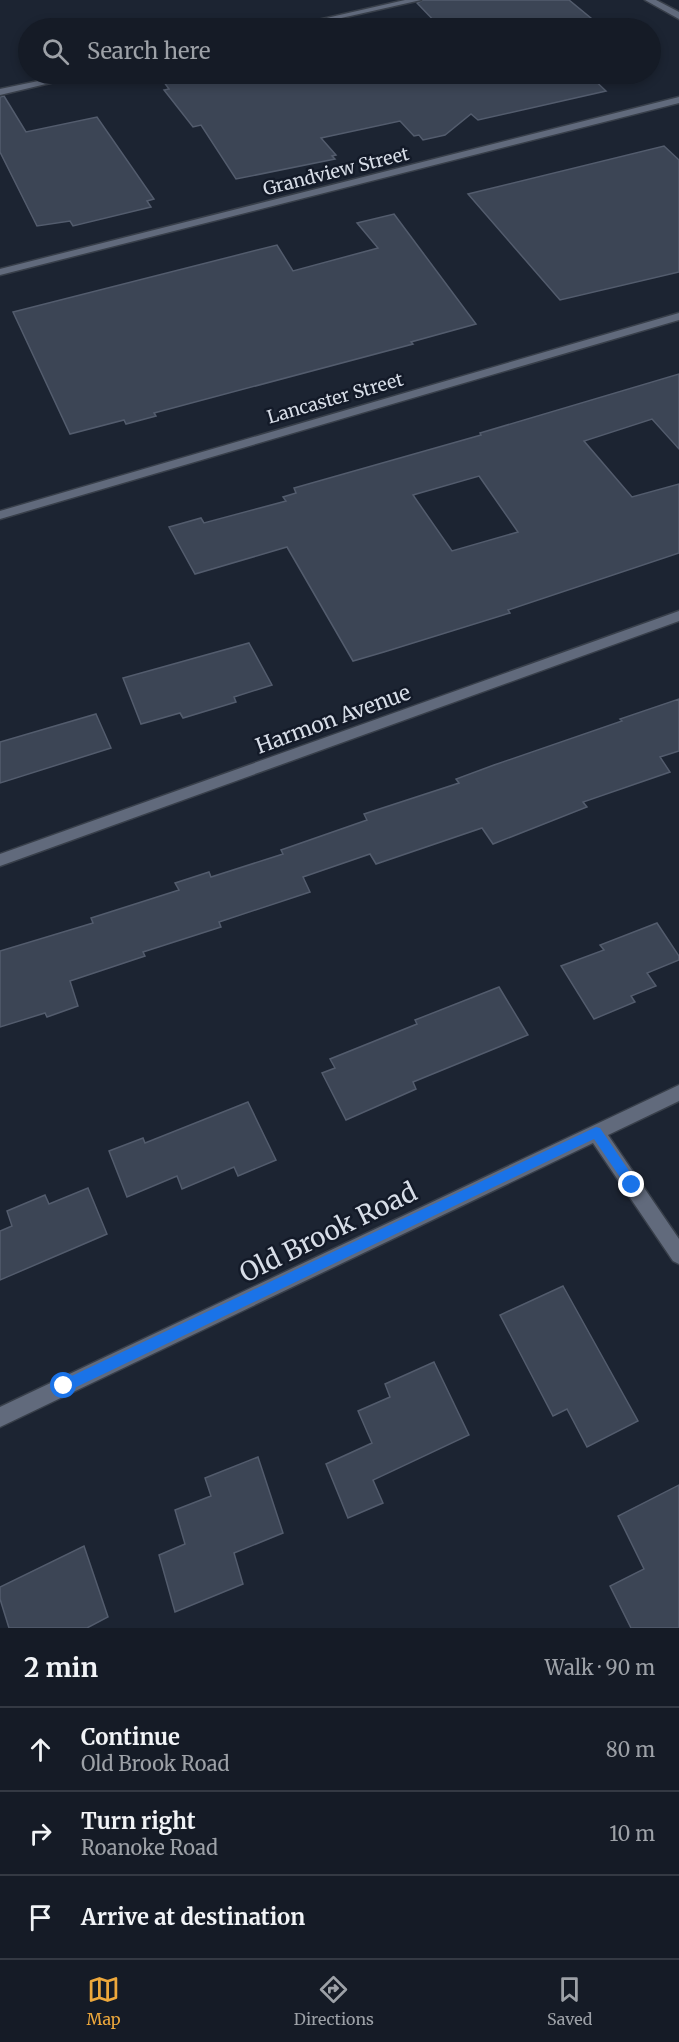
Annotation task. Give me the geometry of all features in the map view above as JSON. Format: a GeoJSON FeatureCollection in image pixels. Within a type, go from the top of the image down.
{"type":"FeatureCollection","features":[{"type":"Feature","properties":{"kind":"street"},"geometry":{"type":"LineString","coordinates":[[333,18],[417,0]]}},
{"type":"Feature","properties":{"kind":"street"},"geometry":{"type":"LineString","coordinates":[[649,0],[679,16]]}},
{"type":"Feature","properties":{"kind":"street"},"geometry":{"type":"LineString","coordinates":[[0,92],[37,84]]}},
{"type":"Feature","properties":{"kind":"street","name":"Grandview Street"},"geometry":{"type":"LineString","coordinates":[[0,272],[679,100]]}},
{"type":"Feature","properties":{"kind":"street","name":"Lancaster Street"},"geometry":{"type":"LineString","coordinates":[[0,515],[679,316]]}},
{"type":"Feature","properties":{"kind":"street","name":"Harmon Avenue"},"geometry":{"type":"LineString","coordinates":[[0,860],[679,616]]}},
{"type":"Feature","properties":{"kind":"street","name":"Old Brook Road"},"geometry":{"type":"LineString","coordinates":[[0,1417],[679,1093]]}},
{"type":"Feature","properties":{"kind":"street"},"geometry":{"type":"LineString","coordinates":[[596,1132],[679,1255]]}},
{"type":"Feature","properties":{"kind":"building"},"geometry":{"type":"Polygon","coordinates":[[[423,0],[569,0],[591,18],[431,18],[417,3],[423,0]]]}},
{"type":"Feature","properties":{"kind":"building"},"geometry":{"type":"Polygon","coordinates":[[[165,84],[599,84],[606,91],[478,120],[471,114],[445,135],[423,140],[419,135],[414,136],[400,121],[321,138],[336,155],[332,156],[335,159],[236,179],[201,125],[193,127],[164,90],[169,89],[165,84]]]}},
{"type":"Feature","properties":{"kind":"building"},"geometry":{"type":"Polygon","coordinates":[[[4,96],[26,132],[97,117],[154,199],[147,201],[151,207],[73,226],[70,221],[37,226],[0,152],[0,97],[4,96]]]}},
{"type":"Feature","properties":{"kind":"building"},"geometry":{"type":"Polygon","coordinates":[[[664,146],[679,160],[679,272],[560,300],[468,194],[664,146]]]}},
{"type":"Feature","properties":{"kind":"building"},"geometry":{"type":"Polygon","coordinates":[[[394,214],[476,324],[411,342],[413,344],[154,413],[156,416],[126,424],[124,420],[70,434],[13,312],[277,245],[293,271],[378,248],[357,223],[394,214]]]}},
{"type":"Feature","properties":{"kind":"building"},"geometry":{"type":"Polygon","coordinates":[[[679,374],[679,449],[652,419],[584,441],[632,497],[679,484],[679,553],[508,610],[510,613],[353,661],[287,547],[195,574],[169,527],[201,518],[204,523],[286,501],[283,497],[296,493],[294,488],[481,435],[480,433],[679,374]],[[479,476],[413,495],[452,551],[518,532],[479,476]]]}},
{"type":"Feature","properties":{"kind":"building"},"geometry":{"type":"Polygon","coordinates":[[[249,643],[272,685],[234,697],[236,702],[183,718],[180,713],[141,724],[123,678],[249,643]]]}},
{"type":"Feature","properties":{"kind":"building"},"geometry":{"type":"Polygon","coordinates":[[[679,699],[679,751],[660,757],[670,772],[583,802],[587,807],[493,844],[482,828],[376,864],[370,854],[303,877],[310,892],[219,922],[221,927],[143,952],[145,956],[70,981],[78,1006],[47,1017],[45,1013],[0,1027],[0,951],[93,923],[91,918],[179,890],[175,883],[209,872],[211,877],[283,854],[281,850],[367,820],[364,814],[459,783],[456,779],[679,699]]]}},
{"type":"Feature","properties":{"kind":"building"},"geometry":{"type":"Polygon","coordinates":[[[96,714],[111,748],[0,783],[0,742],[96,714]]]}},
{"type":"Feature","properties":{"kind":"building"},"geometry":{"type":"Polygon","coordinates":[[[657,923],[679,956],[679,960],[647,973],[656,986],[631,996],[635,1002],[594,1019],[561,966],[604,950],[600,945],[657,923]]]}},
{"type":"Feature","properties":{"kind":"building"},"geometry":{"type":"Polygon","coordinates":[[[499,987],[528,1035],[413,1082],[416,1089],[346,1120],[322,1073],[335,1068],[330,1059],[417,1024],[415,1020],[499,987]]]}},
{"type":"Feature","properties":{"kind":"building"},"geometry":{"type":"Polygon","coordinates":[[[248,1102],[276,1160],[238,1176],[234,1167],[182,1189],[177,1176],[127,1197],[109,1151],[143,1138],[145,1143],[248,1102]]]}},
{"type":"Feature","properties":{"kind":"building"},"geometry":{"type":"Polygon","coordinates":[[[88,1188],[107,1234],[0,1280],[0,1231],[12,1226],[7,1211],[45,1195],[49,1204],[88,1188]]]}},
{"type":"Feature","properties":{"kind":"building"},"geometry":{"type":"Polygon","coordinates":[[[563,1286],[638,1421],[587,1447],[567,1409],[553,1416],[500,1315],[563,1286]]]}},
{"type":"Feature","properties":{"kind":"building"},"geometry":{"type":"Polygon","coordinates":[[[434,1362],[469,1435],[373,1480],[383,1503],[348,1518],[326,1464],[372,1443],[358,1411],[390,1397],[385,1384],[434,1362]]]}},
{"type":"Feature","properties":{"kind":"building"},"geometry":{"type":"Polygon","coordinates":[[[258,1457],[283,1533],[234,1553],[243,1584],[175,1612],[159,1555],[185,1544],[175,1510],[211,1496],[205,1478],[258,1457]]]}},
{"type":"Feature","properties":{"kind":"building"},"geometry":{"type":"Polygon","coordinates":[[[679,1485],[679,1628],[631,1628],[610,1586],[644,1569],[618,1516],[679,1485]]]}},
{"type":"Feature","properties":{"kind":"building"},"geometry":{"type":"Polygon","coordinates":[[[84,1546],[108,1617],[87,1628],[9,1628],[0,1599],[0,1587],[84,1546]]]}},
{"type":"Feature","properties":{"kind":"route"},"geometry":{"type":"LineString","coordinates":[[64,1386],[596,1132],[632,1185]]}}]}
